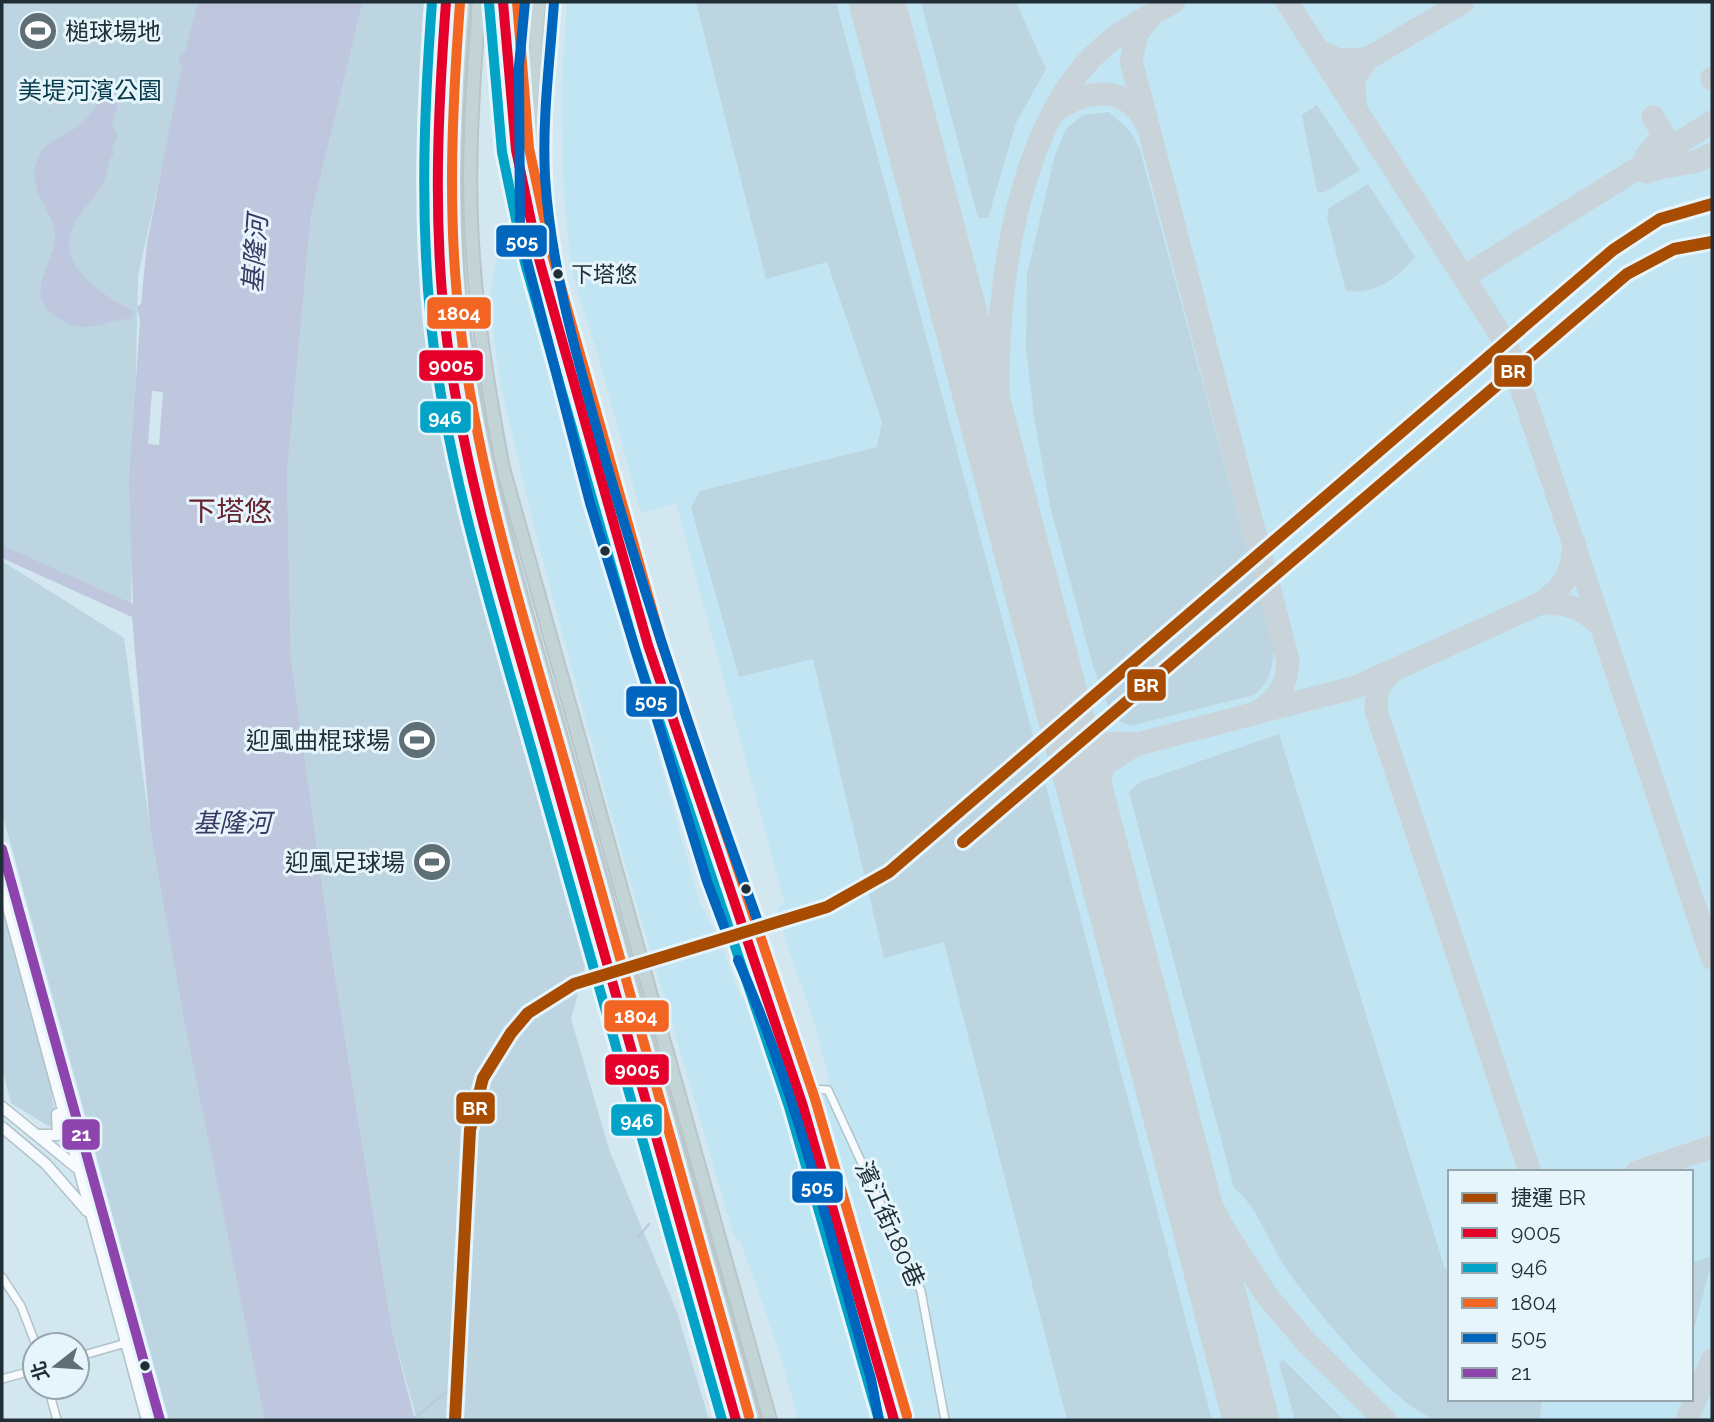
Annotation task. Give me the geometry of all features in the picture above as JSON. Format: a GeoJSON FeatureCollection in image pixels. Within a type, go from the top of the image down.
{"type":"FeatureCollection","features":[{"type":"Feature","properties":{"kind":"highway"},"geometry":{"type":"LineString","coordinates":[[446,2],[439,127],[438,211],[442,289],[452,374],[469,465],[499,581],[736,1420]]}},
{"type":"Feature","properties":{"kind":"highway"},"geometry":{"type":"LineString","coordinates":[[464,2],[456,128],[456,225],[464,333],[476,411],[518,586],[754,1420]]}},
{"type":"Feature","properties":{"kind":"highway"},"geometry":{"type":"LineString","coordinates":[[479,2],[471,145],[471,219],[476,301],[487,387],[524,547],[771,1420]]}},
{"type":"Feature","properties":{"kind":"highway"},"geometry":{"type":"LineString","coordinates":[[503,2],[510,117],[521,187],[535,250],[648,645],[802,1103],[894,1420]]}},
{"type":"Feature","properties":{"kind":"highway"},"geometry":{"type":"LineString","coordinates":[[539,2],[531,108],[532,175],[550,295]]}},
{"type":"Feature","properties":{"kind":"main road"},"geometry":{"type":"LineString","coordinates":[[525,2],[519,66],[520,234],[599,534],[703,867],[726,929],[763,1011],[799,1123],[885,1420]]}},
{"type":"Feature","properties":{"kind":"main road"},"geometry":{"type":"LineString","coordinates":[[554,2],[544,127],[552,236],[589,397],[664,659],[757,919],[812,1089],[907,1420]]}},
{"type":"Feature","properties":{"kind":"main road"},"geometry":{"type":"LineString","coordinates":[[520,127],[544,127]]}},
{"type":"Feature","properties":{"kind":"main road"},"geometry":{"type":"LineString","coordinates":[[2,849],[160,1420]]}},
{"type":"Feature","properties":{"kind":"main road"},"geometry":{"type":"LineString","coordinates":[[2,885],[147,1420]]}},
{"type":"Feature","properties":{"kind":"main road"},"geometry":{"type":"LineString","coordinates":[[726,929],[757,919]]}},
{"type":"Feature","properties":{"kind":"main road"},"geometry":{"type":"LineString","coordinates":[[40,1135],[60,1133],[52,1069]]}},
{"type":"Feature","properties":{"kind":"main road"},"geometry":{"type":"LineString","coordinates":[[2,1107],[40,1135],[96,1188]]}},
{"type":"Feature","properties":{"kind":"main road"},"geometry":{"type":"LineString","coordinates":[[2,1128],[46,1164],[89,1214]]}},
{"type":"Feature","properties":{"kind":"main road"},"geometry":{"type":"LineString","coordinates":[[871,1379],[879,1420]]}},
{"type":"Feature","properties":{"kind":"street","name":"濱江街180巷"},"geometry":{"type":"LineString","coordinates":[[812,1089],[828,1090],[921,1291],[945,1420]]}},
{"type":"Feature","properties":{"kind":"street"},"geometry":{"type":"LineString","coordinates":[[2,1277],[21,1306],[31,1331]]}},
{"type":"Feature","properties":{"kind":"street"},"geometry":{"type":"LineString","coordinates":[[91,1353],[126,1343]]}},
{"type":"Feature","properties":{"kind":"street"},"geometry":{"type":"LineString","coordinates":[[2,1379],[21,1374]]}},
{"type":"Feature","properties":{"kind":"street"},"geometry":{"type":"LineString","coordinates":[[52,1401],[57,1420]]}},
{"type":"Feature","properties":{"kind":"shaded area"},"geometry":{"type":"Polygon","coordinates":[[[567,2],[1712,2],[1712,1420],[798,1420],[782,1360],[741,1242],[734,1236],[616,832],[536,535],[501,387],[489,305],[498,250],[515,243],[699,901],[719,940],[741,998],[744,998],[767,1057],[764,1058],[780,1103],[830,1083],[813,1018],[786,942],[777,907],[785,904],[676,503],[641,513],[600,362],[572,273],[564,196],[561,98],[567,2]]]}},
{"type":"Feature","properties":{"kind":"green space","name":"美堤河濱公園"},"geometry":{"type":"Polygon","coordinates":[[[2,2],[199,2],[138,276],[131,604],[2,546],[2,2]]]}},
{"type":"Feature","properties":{"kind":"green space"},"geometry":{"type":"Polygon","coordinates":[[[363,2],[433,2],[421,246],[453,492],[586,963],[571,1019],[610,1152],[677,1312],[709,1420],[417,1420],[392,1330],[332,956],[291,658],[287,473],[311,216],[363,2]]]}},
{"type":"Feature","properties":{"kind":"green space"},"geometry":{"type":"Polygon","coordinates":[[[696,2],[836,2],[1006,633],[1212,1420],[1067,1420],[944,942],[884,958],[813,659],[739,677],[691,508],[700,491],[877,447],[882,422],[827,262],[766,279],[696,2]]]}},
{"type":"Feature","properties":{"kind":"green space"},"geometry":{"type":"Polygon","coordinates":[[[921,2],[1016,2],[1046,69],[1016,123],[988,218],[978,218],[921,2]]]}},
{"type":"Feature","properties":{"kind":"green space"},"geometry":{"type":"Polygon","coordinates":[[[1317,105],[1360,170],[1323,193],[1317,191],[1302,115],[1317,105]]]}},
{"type":"Feature","properties":{"kind":"green space"},"geometry":{"type":"Polygon","coordinates":[[[1109,112],[1130,131],[1140,150],[1274,649],[1269,675],[1254,695],[1130,726],[1112,717],[1093,666],[1050,506],[1034,417],[1026,347],[1027,275],[1055,155],[1066,129],[1083,115],[1109,112]]]}},
{"type":"Feature","properties":{"kind":"green space"},"geometry":{"type":"Polygon","coordinates":[[[1368,184],[1415,257],[1401,272],[1376,288],[1346,291],[1327,217],[1329,208],[1368,184]]]}},
{"type":"Feature","properties":{"kind":"green space"},"geometry":{"type":"Polygon","coordinates":[[[2,561],[124,638],[150,827],[268,1420],[169,1420],[2,813],[2,561]]]}},
{"type":"Feature","properties":{"kind":"green space"},"geometry":{"type":"Polygon","coordinates":[[[1279,734],[1445,1269],[1448,1268],[1448,1401],[1542,1401],[1540,1420],[1439,1420],[1421,1413],[1401,1398],[1354,1353],[1311,1302],[1283,1264],[1249,1204],[1234,1188],[1129,792],[1140,782],[1279,734]]]}},
{"type":"Feature","properties":{"kind":"green space"},"geometry":{"type":"Polygon","coordinates":[[[2,901],[47,1068],[58,1132],[11,1103],[2,1068],[2,901]]]}},
{"type":"Feature","properties":{"kind":"green space"},"geometry":{"type":"Polygon","coordinates":[[[1709,1257],[1711,1265],[1693,1332],[1693,1262],[1709,1257]]]}},
{"type":"Feature","properties":{"kind":"green space"},"geometry":{"type":"Polygon","coordinates":[[[1284,1360],[1344,1420],[1295,1420],[1279,1363],[1284,1360]]]}},
{"type":"Feature","properties":{"kind":"water","name":"基隆河"},"geometry":{"type":"Polygon","coordinates":[[[198,2],[363,2],[311,216],[287,473],[291,658],[332,956],[392,1330],[415,1420],[265,1420],[184,1019],[150,827],[132,617],[2,558],[2,545],[133,604],[129,479],[140,321],[137,307],[141,304],[147,243],[182,66],[179,63],[180,55],[185,52],[198,2]]]}},
{"type":"Feature","properties":{"kind":"water"},"geometry":{"type":"Polygon","coordinates":[[[110,91],[121,94],[112,124],[118,137],[111,149],[114,153],[104,183],[73,227],[69,242],[71,256],[86,280],[133,311],[132,319],[74,326],[50,312],[43,302],[42,280],[54,245],[55,233],[37,189],[35,169],[41,152],[55,139],[78,126],[110,91]]]}},
{"type":"Feature","properties":{"kind":"pier"},"geometry":{"type":"Polygon","coordinates":[[[152,391],[163,392],[159,445],[148,444],[152,391]]]}},
{"type":"Feature","properties":{"kind":"waterway"},"geometry":{"type":"LineString","coordinates":[[638,1237],[649,1224]]}},
{"type":"Feature","properties":{"kind":"waterway"},"geometry":{"type":"LineString","coordinates":[[412,1420],[451,1388]]}},
{"type":"Feature","properties":{"kind":"taxiway"},"geometry":{"type":"LineString","coordinates":[[1174,2],[1138,22],[1104,46],[1084,66],[1054,110],[1032,162],[1015,220],[1004,283],[999,346],[1003,467],[1014,528],[1079,731],[1103,743],[1138,744],[1356,687],[1541,603],[1556,591],[1566,577],[1572,562],[1574,542]]}},
{"type":"Feature","properties":{"kind":"taxiway"},"geometry":{"type":"LineString","coordinates":[[1287,2],[1507,345],[1712,958]]}},
{"type":"Feature","properties":{"kind":"taxiway"},"geometry":{"type":"LineString","coordinates":[[1367,59],[1463,2]]}},
{"type":"Feature","properties":{"kind":"taxiway"},"geometry":{"type":"LineString","coordinates":[[1149,19],[1137,33],[1131,61],[1288,660],[1281,690],[1259,711]]}},
{"type":"Feature","properties":{"kind":"taxiway"},"geometry":{"type":"LineString","coordinates":[[1319,51],[1338,60],[1367,59],[1354,79],[1355,107]]}},
{"type":"Feature","properties":{"kind":"taxiway"},"geometry":{"type":"LineString","coordinates":[[1056,111],[1079,98],[1104,94],[1127,101],[1145,122]]}},
{"type":"Feature","properties":{"kind":"taxiway"},"geometry":{"type":"LineString","coordinates":[[1646,156],[1664,135],[1653,117]]}},
{"type":"Feature","properties":{"kind":"taxiway"},"geometry":{"type":"LineString","coordinates":[[1465,276],[1712,122]]}},
{"type":"Feature","properties":{"kind":"taxiway"},"geometry":{"type":"LineString","coordinates":[[1646,172],[1697,161],[1712,154]]}},
{"type":"Feature","properties":{"kind":"taxiway"},"geometry":{"type":"LineString","coordinates":[[1541,603],[1574,608],[1602,627]]}},
{"type":"Feature","properties":{"kind":"taxiway"},"geometry":{"type":"LineString","coordinates":[[1393,671],[1379,688],[1376,711],[1529,1170]]}},
{"type":"Feature","properties":{"kind":"taxiway"},"geometry":{"type":"LineString","coordinates":[[1135,745],[1105,764],[1093,796],[1163,1087],[1199,1183],[1225,1231],[1267,1296],[1307,1343],[1385,1420]]}},
{"type":"Feature","properties":{"kind":"taxiway"},"geometry":{"type":"LineString","coordinates":[[1643,1170],[1712,1147]]}},
{"type":"Feature","properties":{"kind":"taxiway"},"geometry":{"type":"LineString","coordinates":[[1687,1420],[1712,1360]]}},
{"type":"Feature","properties":{"kind":"runway"},"geometry":{"type":"LineString","coordinates":[[877,2],[1251,1420]]}},
{"type":"Feature","properties":{"kind":"metro line","name":"BR"},"geometry":{"type":"LineString","coordinates":[[455,1420],[470,1130],[483,1078],[511,1033],[528,1013],[574,984],[827,907],[889,872],[1613,250],[1660,219],[1712,204]]}},
{"type":"Feature","properties":{"kind":"metro line","name":"BR"},"geometry":{"type":"LineString","coordinates":[[963,842],[1627,274],[1674,249],[1712,242]]}},
{"type":"Feature","properties":{"kind":"transit line","name":"946"},"geometry":{"type":"LineString","coordinates":[[432,2],[425,122],[425,243],[431,324],[449,439],[476,553],[722,1420]]}},
{"type":"Feature","properties":{"kind":"transit line","name":"9005"},"geometry":{"type":"LineString","coordinates":[[446,2],[439,123],[439,244],[445,324],[464,439],[506,610],[736,1420]]}},
{"type":"Feature","properties":{"kind":"transit line","name":"9005"},"geometry":{"type":"LineString","coordinates":[[503,2],[516,150],[539,259],[648,645],[802,1103],[894,1420]]}},
{"type":"Feature","properties":{"kind":"transit line","name":"1804"},"geometry":{"type":"LineString","coordinates":[[517,2],[529,148],[552,255],[661,641],[815,1099],[907,1416]]}},
{"type":"Feature","properties":{"kind":"transit line","name":"505"},"geometry":{"type":"LineString","coordinates":[[525,2],[519,66],[520,234],[590,503],[707,881],[725,929]]}},
{"type":"Feature","properties":{"kind":"transit line","name":"505"},"geometry":{"type":"LineString","coordinates":[[554,2],[544,155],[548,212],[559,281],[584,383],[638,569],[757,919]]}},
{"type":"Feature","properties":{"kind":"transit line","name":"1804"},"geometry":{"type":"LineString","coordinates":[[460,3],[453,123],[453,244],[460,324],[479,439],[521,609],[749,1416]]}},
{"type":"Feature","properties":{"kind":"transit line","name":"946"},"geometry":{"type":"LineString","coordinates":[[489,3],[502,152],[525,263],[635,649],[789,1107],[879,1420]]}},
{"type":"Feature","properties":{"kind":"transit line","name":"21"},"geometry":{"type":"LineString","coordinates":[[2,849],[160,1420]]}},
{"type":"Feature","properties":{"kind":"transit line","name":"505"},"geometry":{"type":"LineString","coordinates":[[738,960],[796,1115],[871,1379],[879,1420]]}},
{"type":"Feature","properties":{"kind":"place","name":"槌球場地"},"geometry":{"type":"Point","coordinates":[38,31]}},
{"type":"Feature","properties":{"kind":"place","name":"下塔悠"},"geometry":{"type":"Point","coordinates":[558,274]}},
{"type":"Feature","properties":{"kind":"place","name":"迎風曲棍球場"},"geometry":{"type":"Point","coordinates":[417,740]}},
{"type":"Feature","properties":{"kind":"place","name":"迎風足球場"},"geometry":{"type":"Point","coordinates":[432,862]}},
{"type":"Feature","properties":{"kind":"district","name":"下塔悠"},"geometry":{"type":"Point","coordinates":[230,511]}}]}
